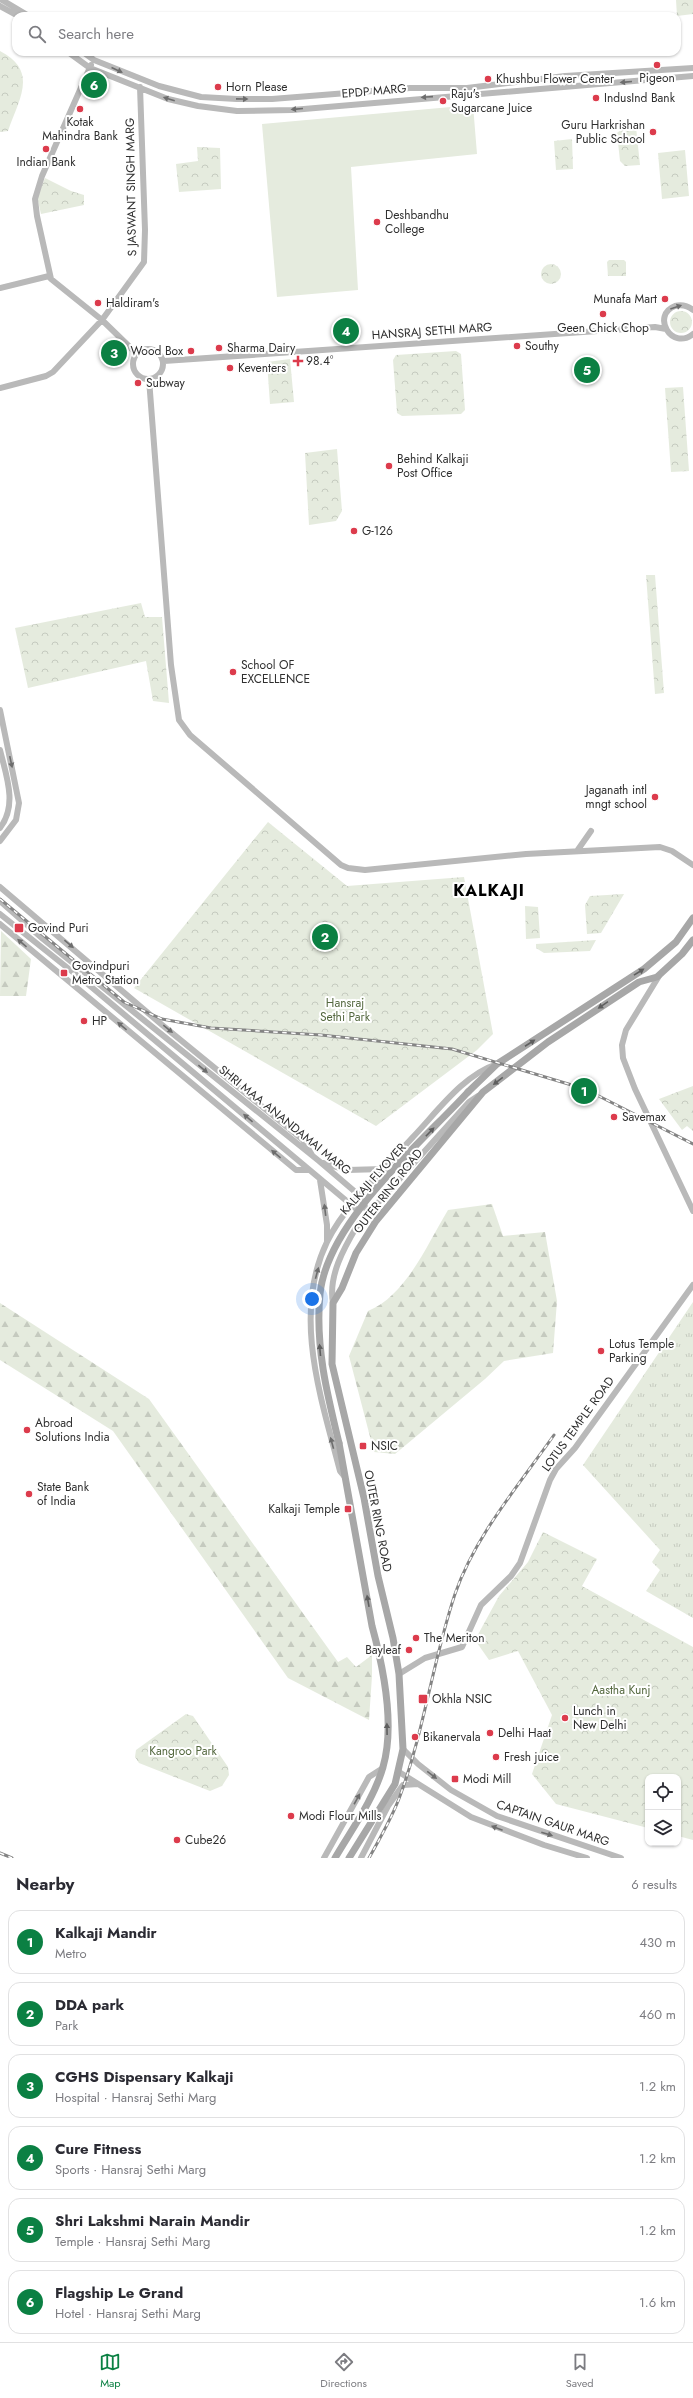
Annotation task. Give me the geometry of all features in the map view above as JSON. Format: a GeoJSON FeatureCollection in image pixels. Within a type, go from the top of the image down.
{"type":"FeatureCollection","features":[{"type":"Feature","properties":{"kind":"main road"},"geometry":{"type":"LineString","coordinates":[[2,0],[22,12]]}},
{"type":"Feature","properties":{"kind":"main road"},"geometry":{"type":"LineString","coordinates":[[0,6],[12,13]]}},
{"type":"Feature","properties":{"kind":"main road","name":"EPDP MARG"},"geometry":{"type":"LineString","coordinates":[[74,56],[90,68],[168,99],[198,106],[238,111],[264,111],[693,76]]}},
{"type":"Feature","properties":{"kind":"main road","name":"EPDP MARG"},"geometry":{"type":"LineString","coordinates":[[88,56],[140,80],[201,98],[244,99],[272,99],[410,88],[467,88],[565,76],[693,68]]}},
{"type":"Feature","properties":{"kind":"main road"},"geometry":{"type":"LineString","coordinates":[[94,60],[42,176],[35,199],[49,276],[102,320],[137,354]]}},
{"type":"Feature","properties":{"kind":"main road","name":"S JASWANT SINGH MARG"},"geometry":{"type":"LineString","coordinates":[[0,388],[50,375],[102,320],[140,269],[144,258],[140,87]]}},
{"type":"Feature","properties":{"kind":"main road"},"geometry":{"type":"LineString","coordinates":[[0,288],[49,276]]}},
{"type":"Feature","properties":{"kind":"main road"},"geometry":{"type":"LineString","coordinates":[[693,310],[685,306],[674,306],[666,314],[664,320],[666,330],[669,334],[680,339],[693,334]]}},
{"type":"Feature","properties":{"kind":"main road"},"geometry":{"type":"LineString","coordinates":[[655,327],[664,320]]}},
{"type":"Feature","properties":{"kind":"main road"},"geometry":{"type":"LineString","coordinates":[[655,327],[666,330]]}},
{"type":"Feature","properties":{"kind":"main road","name":"HANSRAJ SETHI MARG"},"geometry":{"type":"LineString","coordinates":[[164,361],[655,327]]}},
{"type":"Feature","properties":{"kind":"main road"},"geometry":{"type":"LineString","coordinates":[[143,350],[153,350],[159,353],[164,361],[160,374],[149,379],[139,376],[134,370],[133,362],[137,354],[143,350]]}},
{"type":"Feature","properties":{"kind":"main road"},"geometry":{"type":"LineString","coordinates":[[149,379],[170,665],[179,720],[190,735],[341,865],[348,868],[365,870],[407,867],[489,857],[664,848],[693,865]]}},
{"type":"Feature","properties":{"kind":"main road"},"geometry":{"type":"LineString","coordinates":[[0,710],[19,802],[16,820],[0,841]]}},
{"type":"Feature","properties":{"kind":"main road"},"geometry":{"type":"LineString","coordinates":[[0,750],[10,800],[7,817],[0,828]]}},
{"type":"Feature","properties":{"kind":"main road"},"geometry":{"type":"LineString","coordinates":[[578,852],[591,831]]}},
{"type":"Feature","properties":{"kind":"main road"},"geometry":{"type":"LineString","coordinates":[[0,887],[161,1024],[303,1140],[312,1156]]}},
{"type":"Feature","properties":{"kind":"main road","name":"SHRI MAA ANANDAMAI MARG"},"geometry":{"type":"LineString","coordinates":[[0,901],[51,945],[320,1162],[360,1196],[368,1213]]}},
{"type":"Feature","properties":{"kind":"main road","name":"SHRI MAA ANANDAMAI MARG"},"geometry":{"type":"LineString","coordinates":[[0,914],[89,985],[320,1180],[352,1206],[368,1213]]}},
{"type":"Feature","properties":{"kind":"main road"},"geometry":{"type":"LineString","coordinates":[[346,1478],[339,1467],[311,1344],[314,1287],[327,1241],[360,1196],[459,1088],[486,1068],[498,1064],[644,969],[676,942],[693,918]]}},
{"type":"Feature","properties":{"kind":"main road"},"geometry":{"type":"LineString","coordinates":[[0,924],[296,1170],[308,1170]]}},
{"type":"Feature","properties":{"kind":"main road","name":"OUTER RING ROAD"},"geometry":{"type":"LineString","coordinates":[[394,1784],[399,1772],[404,1749],[399,1674],[393,1638],[378,1576],[364,1498],[332,1364],[333,1303],[342,1288],[356,1253],[376,1221],[483,1092],[548,1042],[639,982],[659,975],[693,940]]}},
{"type":"Feature","properties":{"kind":"main road"},"geometry":{"type":"LineString","coordinates":[[659,975],[626,1030],[622,1045],[623,1058],[635,1089],[691,1201],[693,1211]]}},
{"type":"Feature","properties":{"kind":"main road","name":"KALKAJI FLYOVER"},"geometry":{"type":"LineString","coordinates":[[346,1478],[324,1380],[319,1325],[320,1293],[334,1246],[349,1222],[377,1188],[468,1092],[498,1064]]}},
{"type":"Feature","properties":{"kind":"main road"},"geometry":{"type":"LineString","coordinates":[[333,1303],[331,1283],[341,1258],[357,1226],[469,1102],[483,1092]]}},
{"type":"Feature","properties":{"kind":"main road"},"geometry":{"type":"LineString","coordinates":[[407,1144],[406,1154],[410,1158],[417,1160]]}},
{"type":"Feature","properties":{"kind":"main road"},"geometry":{"type":"LineString","coordinates":[[320,1162],[347,1170],[384,1169]]}},
{"type":"Feature","properties":{"kind":"main road"},"geometry":{"type":"LineString","coordinates":[[320,1180],[325,1207],[327,1241]]}},
{"type":"Feature","properties":{"kind":"main road"},"geometry":{"type":"LineString","coordinates":[[323,1251],[329,1247],[334,1247],[340,1252],[341,1258]]}},
{"type":"Feature","properties":{"kind":"main road","name":"LOTUS TEMPLE ROAD"},"geometry":{"type":"LineString","coordinates":[[399,1674],[412,1664],[425,1658],[458,1649],[466,1642],[481,1605],[511,1576],[520,1563],[537,1521],[543,1495],[556,1469],[575,1448],[693,1285]]}},
{"type":"Feature","properties":{"kind":"main road","name":"OUTER RING ROAD"},"geometry":{"type":"LineString","coordinates":[[335,1858],[366,1806],[383,1768],[387,1735],[383,1677],[346,1478]]}},
{"type":"Feature","properties":{"kind":"main road","name":"CAPTAIN GAUR MARG"},"geometry":{"type":"LineString","coordinates":[[404,1749],[418,1764],[451,1790],[497,1816],[621,1858]]}},
{"type":"Feature","properties":{"kind":"main road"},"geometry":{"type":"LineString","coordinates":[[324,1858],[369,1777],[383,1768]]}},
{"type":"Feature","properties":{"kind":"main road","name":"CAPTAIN GAUR MARG"},"geometry":{"type":"LineString","coordinates":[[399,1772],[471,1818],[544,1845],[587,1858]]}},
{"type":"Feature","properties":{"kind":"main road"},"geometry":{"type":"LineString","coordinates":[[394,1784],[394,1797]]}},
{"type":"Feature","properties":{"kind":"main road"},"geometry":{"type":"LineString","coordinates":[[349,1858],[394,1784]]}},
{"type":"Feature","properties":{"kind":"main road"},"geometry":{"type":"LineString","coordinates":[[361,1858],[394,1797],[403,1785],[420,1784]]}},
{"type":"Feature","properties":{"kind":"green space"},"geometry":{"type":"Polygon","coordinates":[[[676,0],[693,0],[693,14],[681,16],[681,12],[677,12],[676,0]]]}},
{"type":"Feature","properties":{"kind":"green space"},"geometry":{"type":"Polygon","coordinates":[[[0,51],[12,59],[19,67],[23,77],[23,86],[21,97],[8,131],[0,132],[0,51]]]}},
{"type":"Feature","properties":{"kind":"green space"},"geometry":{"type":"Polygon","coordinates":[[[473,105],[477,154],[351,167],[358,290],[277,297],[262,124],[473,105]]]}},
{"type":"Feature","properties":{"kind":"green space"},"geometry":{"type":"Polygon","coordinates":[[[636,127],[640,165],[625,166],[620,161],[617,133],[622,129],[636,127]]]}},
{"type":"Feature","properties":{"kind":"green space"},"geometry":{"type":"Polygon","coordinates":[[[572,139],[573,169],[556,170],[554,141],[572,139]]]}},
{"type":"Feature","properties":{"kind":"green space"},"geometry":{"type":"Polygon","coordinates":[[[197,147],[220,148],[221,189],[179,192],[176,164],[198,161],[197,147]]]}},
{"type":"Feature","properties":{"kind":"green space"},"geometry":{"type":"Polygon","coordinates":[[[685,150],[689,196],[662,199],[658,153],[685,150]]]}},
{"type":"Feature","properties":{"kind":"green space"},"geometry":{"type":"Polygon","coordinates":[[[45,178],[71,191],[84,195],[84,205],[41,214],[37,197],[45,178]]]}},
{"type":"Feature","properties":{"kind":"green space"},"geometry":{"type":"Polygon","coordinates":[[[609,260],[624,260],[626,262],[626,276],[608,276],[607,262],[609,260]]]}},
{"type":"Feature","properties":{"kind":"green space"},"geometry":{"type":"Polygon","coordinates":[[[551,264],[558,267],[561,274],[558,281],[551,284],[544,281],[541,274],[544,267],[551,264]]]}},
{"type":"Feature","properties":{"kind":"green space"},"geometry":{"type":"Polygon","coordinates":[[[681,311],[689,314],[692,322],[689,330],[681,333],[673,330],[670,322],[673,314],[681,311]]]}},
{"type":"Feature","properties":{"kind":"green space"},"geometry":{"type":"Polygon","coordinates":[[[456,351],[461,354],[465,410],[461,414],[402,416],[397,413],[393,360],[396,355],[456,351]]]}},
{"type":"Feature","properties":{"kind":"green space"},"geometry":{"type":"Polygon","coordinates":[[[290,359],[294,402],[270,404],[267,362],[290,359]]]}},
{"type":"Feature","properties":{"kind":"green space"},"geometry":{"type":"Polygon","coordinates":[[[683,387],[689,471],[671,472],[665,388],[683,387]]]}},
{"type":"Feature","properties":{"kind":"green space"},"geometry":{"type":"Polygon","coordinates":[[[337,449],[342,511],[336,521],[309,525],[305,453],[337,449]]]}},
{"type":"Feature","properties":{"kind":"green space"},"geometry":{"type":"Polygon","coordinates":[[[646,575],[655,575],[664,693],[655,694],[646,575]]]}},
{"type":"Feature","properties":{"kind":"green space"},"geometry":{"type":"Polygon","coordinates":[[[141,603],[145,617],[162,617],[169,703],[153,701],[146,661],[28,688],[15,628],[141,603]]]}},
{"type":"Feature","properties":{"kind":"green space","name":"Hansraj Sethi Park"},"geometry":{"type":"Polygon","coordinates":[[[268,822],[347,886],[464,877],[493,1034],[477,1050],[376,1126],[134,988],[268,822]]]}},
{"type":"Feature","properties":{"kind":"green space"},"geometry":{"type":"Polygon","coordinates":[[[624,894],[601,933],[587,934],[585,905],[590,896],[624,894]]]}},
{"type":"Feature","properties":{"kind":"green space"},"geometry":{"type":"Polygon","coordinates":[[[525,906],[538,907],[540,938],[526,939],[525,906]]]}},
{"type":"Feature","properties":{"kind":"green space"},"geometry":{"type":"Polygon","coordinates":[[[1,931],[31,959],[26,996],[0,996],[1,931]]]}},
{"type":"Feature","properties":{"kind":"green space"},"geometry":{"type":"Polygon","coordinates":[[[596,940],[590,951],[544,953],[536,948],[536,944],[596,940]]]}},
{"type":"Feature","properties":{"kind":"green space"},"geometry":{"type":"Polygon","coordinates":[[[693,1086],[693,1131],[687,1126],[682,1130],[659,1099],[693,1086]]]}},
{"type":"Feature","properties":{"kind":"green space"},"geometry":{"type":"Polygon","coordinates":[[[492,1204],[503,1236],[545,1232],[557,1301],[553,1353],[504,1361],[485,1379],[395,1454],[374,1452],[349,1356],[368,1311],[382,1303],[405,1281],[424,1253],[448,1210],[492,1204]]]}},
{"type":"Feature","properties":{"kind":"green space"},"geometry":{"type":"Polygon","coordinates":[[[693,1302],[693,1618],[646,1591],[660,1570],[652,1562],[660,1550],[583,1465],[693,1302]]]}},
{"type":"Feature","properties":{"kind":"green space"},"geometry":{"type":"Polygon","coordinates":[[[0,1303],[149,1399],[338,1662],[347,1657],[356,1667],[372,1655],[369,1720],[288,1678],[113,1431],[0,1360],[0,1303]]]}},
{"type":"Feature","properties":{"kind":"green space","name":"Aastha Kunj"},"geometry":{"type":"Polygon","coordinates":[[[543,1532],[597,1559],[582,1586],[693,1647],[693,1840],[681,1837],[681,1774],[645,1774],[645,1827],[556,1804],[532,1774],[552,1715],[518,1651],[489,1660],[475,1640],[499,1596],[528,1562],[543,1532]]]}},
{"type":"Feature","properties":{"kind":"green space","name":"Kangroo Park"},"geometry":{"type":"Polygon","coordinates":[[[186,1714],[193,1716],[228,1767],[229,1775],[222,1786],[210,1791],[139,1763],[135,1757],[136,1750],[186,1714]]]}},
{"type":"Feature","properties":{"kind":"railway"},"geometry":{"type":"LineString","coordinates":[[0,899],[124,1002],[162,1019],[211,1028],[321,1035],[452,1049],[585,1089],[693,1144]]}},
{"type":"Feature","properties":{"kind":"railway"},"geometry":{"type":"LineString","coordinates":[[369,1858],[386,1828],[400,1796],[416,1746],[447,1619],[464,1573],[486,1531],[554,1435]]}},
{"type":"Feature","properties":{"kind":"railway"},"geometry":{"type":"LineString","coordinates":[[0,1853],[12,1858]]}},
{"type":"Feature","properties":{"kind":"place","name":"Pigeon"},"geometry":{"type":"Point","coordinates":[657,65]}},
{"type":"Feature","properties":{"kind":"place","name":"Khushbu Flower Center"},"geometry":{"type":"Point","coordinates":[488,79]}},
{"type":"Feature","properties":{"kind":"place","name":"Flagship Le Grand"},"geometry":{"type":"Point","coordinates":[94,85]}},
{"type":"Feature","properties":{"kind":"place","name":"Horn Please"},"geometry":{"type":"Point","coordinates":[218,87]}},
{"type":"Feature","properties":{"kind":"place","name":"IndusInd Bank"},"geometry":{"type":"Point","coordinates":[596,98]}},
{"type":"Feature","properties":{"kind":"place","name":"Raju's Sugarcane Juice"},"geometry":{"type":"Point","coordinates":[443,101]}},
{"type":"Feature","properties":{"kind":"place","name":"Kotak Mahindra Bank"},"geometry":{"type":"Point","coordinates":[80,109]}},
{"type":"Feature","properties":{"kind":"place","name":"Guru Harkrishan Public School"},"geometry":{"type":"Point","coordinates":[653,132]}},
{"type":"Feature","properties":{"kind":"place","name":"Indian Bank"},"geometry":{"type":"Point","coordinates":[46,149]}},
{"type":"Feature","properties":{"kind":"place","name":"Deshbandhu College"},"geometry":{"type":"Point","coordinates":[377,222]}},
{"type":"Feature","properties":{"kind":"place","name":"Munafa Mart"},"geometry":{"type":"Point","coordinates":[665,299]}},
{"type":"Feature","properties":{"kind":"place","name":"Haldiram's"},"geometry":{"type":"Point","coordinates":[98,303]}},
{"type":"Feature","properties":{"kind":"place","name":"Geen Chick Chop"},"geometry":{"type":"Point","coordinates":[603,314]}},
{"type":"Feature","properties":{"kind":"place","name":"Cure Fitness"},"geometry":{"type":"Point","coordinates":[346,331]}},
{"type":"Feature","properties":{"kind":"place","name":"Southy"},"geometry":{"type":"Point","coordinates":[517,346]}},
{"type":"Feature","properties":{"kind":"place","name":"Sharma Dairy"},"geometry":{"type":"Point","coordinates":[219,348]}},
{"type":"Feature","properties":{"kind":"place","name":"Wood Box"},"geometry":{"type":"Point","coordinates":[191,351]}},
{"type":"Feature","properties":{"kind":"place","name":"CGHS Dispensary Kalkaji"},"geometry":{"type":"Point","coordinates":[114,353]}},
{"type":"Feature","properties":{"kind":"place","name":"98.4°"},"geometry":{"type":"Point","coordinates":[298,361]}},
{"type":"Feature","properties":{"kind":"place","name":"Keventers"},"geometry":{"type":"Point","coordinates":[230,368]}},
{"type":"Feature","properties":{"kind":"place","name":"Shri Lakshmi Narain Mandir"},"geometry":{"type":"Point","coordinates":[587,370]}},
{"type":"Feature","properties":{"kind":"place","name":"Subway"},"geometry":{"type":"Point","coordinates":[138,383]}},
{"type":"Feature","properties":{"kind":"place","name":"Behind Kalkaji Post Office"},"geometry":{"type":"Point","coordinates":[389,466]}},
{"type":"Feature","properties":{"kind":"place","name":"G-126"},"geometry":{"type":"Point","coordinates":[354,531]}},
{"type":"Feature","properties":{"kind":"place","name":"School OF EXCELLENCE"},"geometry":{"type":"Point","coordinates":[233,672]}},
{"type":"Feature","properties":{"kind":"place","name":"Jaganath intl mngt school"},"geometry":{"type":"Point","coordinates":[655,797]}},
{"type":"Feature","properties":{"kind":"place","name":"Govind Puri"},"geometry":{"type":"Point","coordinates":[19,928]}},
{"type":"Feature","properties":{"kind":"place","name":"DDA park"},"geometry":{"type":"Point","coordinates":[325,937]}},
{"type":"Feature","properties":{"kind":"place","name":"Govindpuri Metro Station"},"geometry":{"type":"Point","coordinates":[64,973]}},
{"type":"Feature","properties":{"kind":"place","name":"HP"},"geometry":{"type":"Point","coordinates":[84,1021]}},
{"type":"Feature","properties":{"kind":"place","name":"Kalkaji Mandir"},"geometry":{"type":"Point","coordinates":[584,1091]}},
{"type":"Feature","properties":{"kind":"place","name":"Savemax"},"geometry":{"type":"Point","coordinates":[614,1117]}},
{"type":"Feature","properties":{"kind":"place","name":"Lotus Temple Parking"},"geometry":{"type":"Point","coordinates":[601,1351]}},
{"type":"Feature","properties":{"kind":"place","name":"Abroad Solutions India"},"geometry":{"type":"Point","coordinates":[27,1430]}},
{"type":"Feature","properties":{"kind":"place","name":"NSIC"},"geometry":{"type":"Point","coordinates":[363,1446]}},
{"type":"Feature","properties":{"kind":"place","name":"State Bank of India"},"geometry":{"type":"Point","coordinates":[29,1494]}},
{"type":"Feature","properties":{"kind":"place","name":"Kalkaji Temple"},"geometry":{"type":"Point","coordinates":[348,1509]}},
{"type":"Feature","properties":{"kind":"place","name":"The Meriton"},"geometry":{"type":"Point","coordinates":[416,1638]}},
{"type":"Feature","properties":{"kind":"place","name":"Bayleaf"},"geometry":{"type":"Point","coordinates":[409,1650]}},
{"type":"Feature","properties":{"kind":"place","name":"Okhla NSIC"},"geometry":{"type":"Point","coordinates":[423,1699]}},
{"type":"Feature","properties":{"kind":"place","name":"Lunch in New Delhi"},"geometry":{"type":"Point","coordinates":[565,1718]}},
{"type":"Feature","properties":{"kind":"place","name":"Delhi Haat"},"geometry":{"type":"Point","coordinates":[490,1733]}},
{"type":"Feature","properties":{"kind":"place","name":"Bikanervala"},"geometry":{"type":"Point","coordinates":[415,1737]}},
{"type":"Feature","properties":{"kind":"place","name":"Fresh juice"},"geometry":{"type":"Point","coordinates":[496,1757]}},
{"type":"Feature","properties":{"kind":"place","name":"Modi Mill"},"geometry":{"type":"Point","coordinates":[455,1779]}},
{"type":"Feature","properties":{"kind":"place","name":"Modi Flour Mills"},"geometry":{"type":"Point","coordinates":[291,1816]}},
{"type":"Feature","properties":{"kind":"place","name":"Cube26"},"geometry":{"type":"Point","coordinates":[177,1840]}},
{"type":"Feature","properties":{"kind":"district","name":"KALKAJI"},"geometry":{"type":"Point","coordinates":[489,890]}}]}
